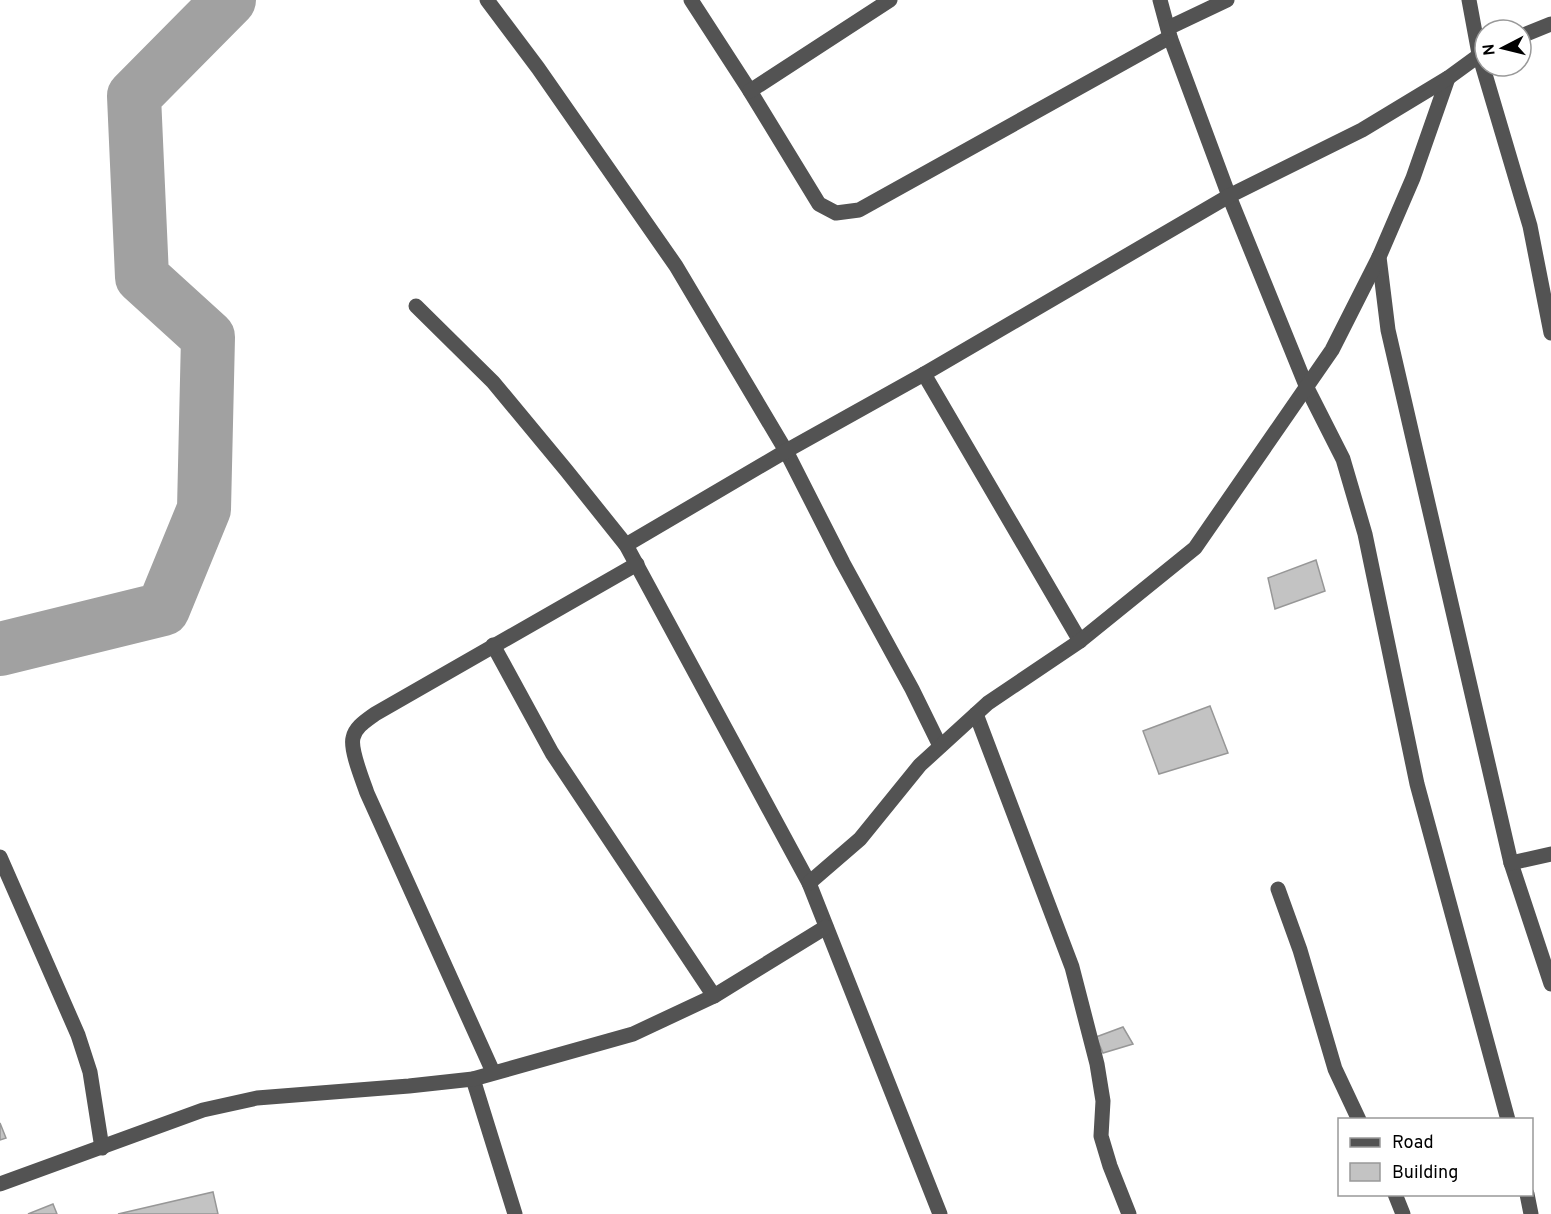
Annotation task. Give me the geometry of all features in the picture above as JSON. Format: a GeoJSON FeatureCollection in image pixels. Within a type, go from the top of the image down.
{"type":"FeatureCollection","features":[{"type":"Feature","properties":{"kind":"street"},"geometry":{"type":"LineString","coordinates":[[487,0],[538,68],[676,266],[786,450],[940,746]]}},
{"type":"Feature","properties":{"kind":"street"},"geometry":{"type":"LineString","coordinates":[[691,0],[819,204],[836,213],[859,210],[1227,0]]}},
{"type":"Feature","properties":{"kind":"street"},"geometry":{"type":"LineString","coordinates":[[750,91],[890,0]]}},
{"type":"Feature","properties":{"kind":"street"},"geometry":{"type":"LineString","coordinates":[[1160,0],[1169,32],[1229,196],[1307,388],[1343,459],[1365,534],[1417,784],[1508,1118]]}},
{"type":"Feature","properties":{"kind":"street"},"geometry":{"type":"LineString","coordinates":[[1469,0],[1473,18]]}},
{"type":"Feature","properties":{"kind":"street"},"geometry":{"type":"LineString","coordinates":[[1533,31],[1551,24]]}},
{"type":"Feature","properties":{"kind":"street"},"geometry":{"type":"LineString","coordinates":[[626,545],[786,450],[924,374],[1229,196],[1362,130],[1448,78],[1473,60]]}},
{"type":"Feature","properties":{"kind":"street"},"geometry":{"type":"LineString","coordinates":[[809,883],[860,839],[920,765],[988,703],[1080,641],[1195,548],[1332,350],[1379,256],[1413,178],[1448,78]]}},
{"type":"Feature","properties":{"kind":"street"},"geometry":{"type":"LineString","coordinates":[[1489,78],[1530,226],[1551,333]]}},
{"type":"Feature","properties":{"kind":"street"},"geometry":{"type":"LineString","coordinates":[[1379,256],[1388,330],[1511,863],[1551,984]]}},
{"type":"Feature","properties":{"kind":"street"},"geometry":{"type":"LineString","coordinates":[[416,306],[493,382],[626,545],[637,564],[809,883],[940,1214]]}},
{"type":"Feature","properties":{"kind":"street"},"geometry":{"type":"LineString","coordinates":[[924,374],[1080,641]]}},
{"type":"Feature","properties":{"kind":"street"},"geometry":{"type":"LineString","coordinates":[[493,1072],[367,793],[357,765],[352,739],[358,727],[375,714],[637,564]]}},
{"type":"Feature","properties":{"kind":"street"},"geometry":{"type":"LineString","coordinates":[[493,645],[552,753],[714,996]]}},
{"type":"Feature","properties":{"kind":"street"},"geometry":{"type":"LineString","coordinates":[[976,714],[1072,968],[1097,1064],[1103,1101],[1101,1136],[1129,1214]]}},
{"type":"Feature","properties":{"kind":"street"},"geometry":{"type":"LineString","coordinates":[[1511,863],[1551,854]]}},
{"type":"Feature","properties":{"kind":"street"},"geometry":{"type":"LineString","coordinates":[[0,857],[78,1035],[90,1072],[102,1148]]}},
{"type":"Feature","properties":{"kind":"street"},"geometry":{"type":"LineString","coordinates":[[1278,889],[1300,950],[1335,1069],[1359,1118]]}},
{"type":"Feature","properties":{"kind":"street"},"geometry":{"type":"LineString","coordinates":[[0,1184],[203,1110],[257,1098],[473,1079],[633,1034],[714,996],[826,927]]}},
{"type":"Feature","properties":{"kind":"street"},"geometry":{"type":"LineString","coordinates":[[473,1079],[515,1214]]}},
{"type":"Feature","properties":{"kind":"street"},"geometry":{"type":"LineString","coordinates":[[1396,1196],[1403,1214]]}},
{"type":"Feature","properties":{"kind":"street"},"geometry":{"type":"LineString","coordinates":[[1527,1196],[1531,1214]]}},
{"type":"Feature","properties":{"kind":"building"},"geometry":{"type":"Polygon","coordinates":[[[1316,560],[1325,591],[1275,609],[1268,578],[1316,560]]]}},
{"type":"Feature","properties":{"kind":"building"},"geometry":{"type":"Polygon","coordinates":[[[1210,706],[1228,753],[1159,774],[1143,731],[1210,706]]]}},
{"type":"Feature","properties":{"kind":"building"},"geometry":{"type":"Polygon","coordinates":[[[1123,1027],[1133,1044],[1103,1053],[1096,1037],[1123,1027]]]}},
{"type":"Feature","properties":{"kind":"building"},"geometry":{"type":"Polygon","coordinates":[[[0,1123],[6,1138],[0,1140],[0,1123]]]}},
{"type":"Feature","properties":{"kind":"building"},"geometry":{"type":"Polygon","coordinates":[[[213,1192],[218,1214],[118,1214],[213,1192]]]}},
{"type":"Feature","properties":{"kind":"building"},"geometry":{"type":"Polygon","coordinates":[[[53,1204],[57,1214],[28,1214],[53,1204]]]}},
{"type":"Feature","properties":{"kind":"waterway"},"geometry":{"type":"LineString","coordinates":[[0,649],[163,609],[204,509],[208,337],[142,277],[134,96],[229,0]]}}]}
